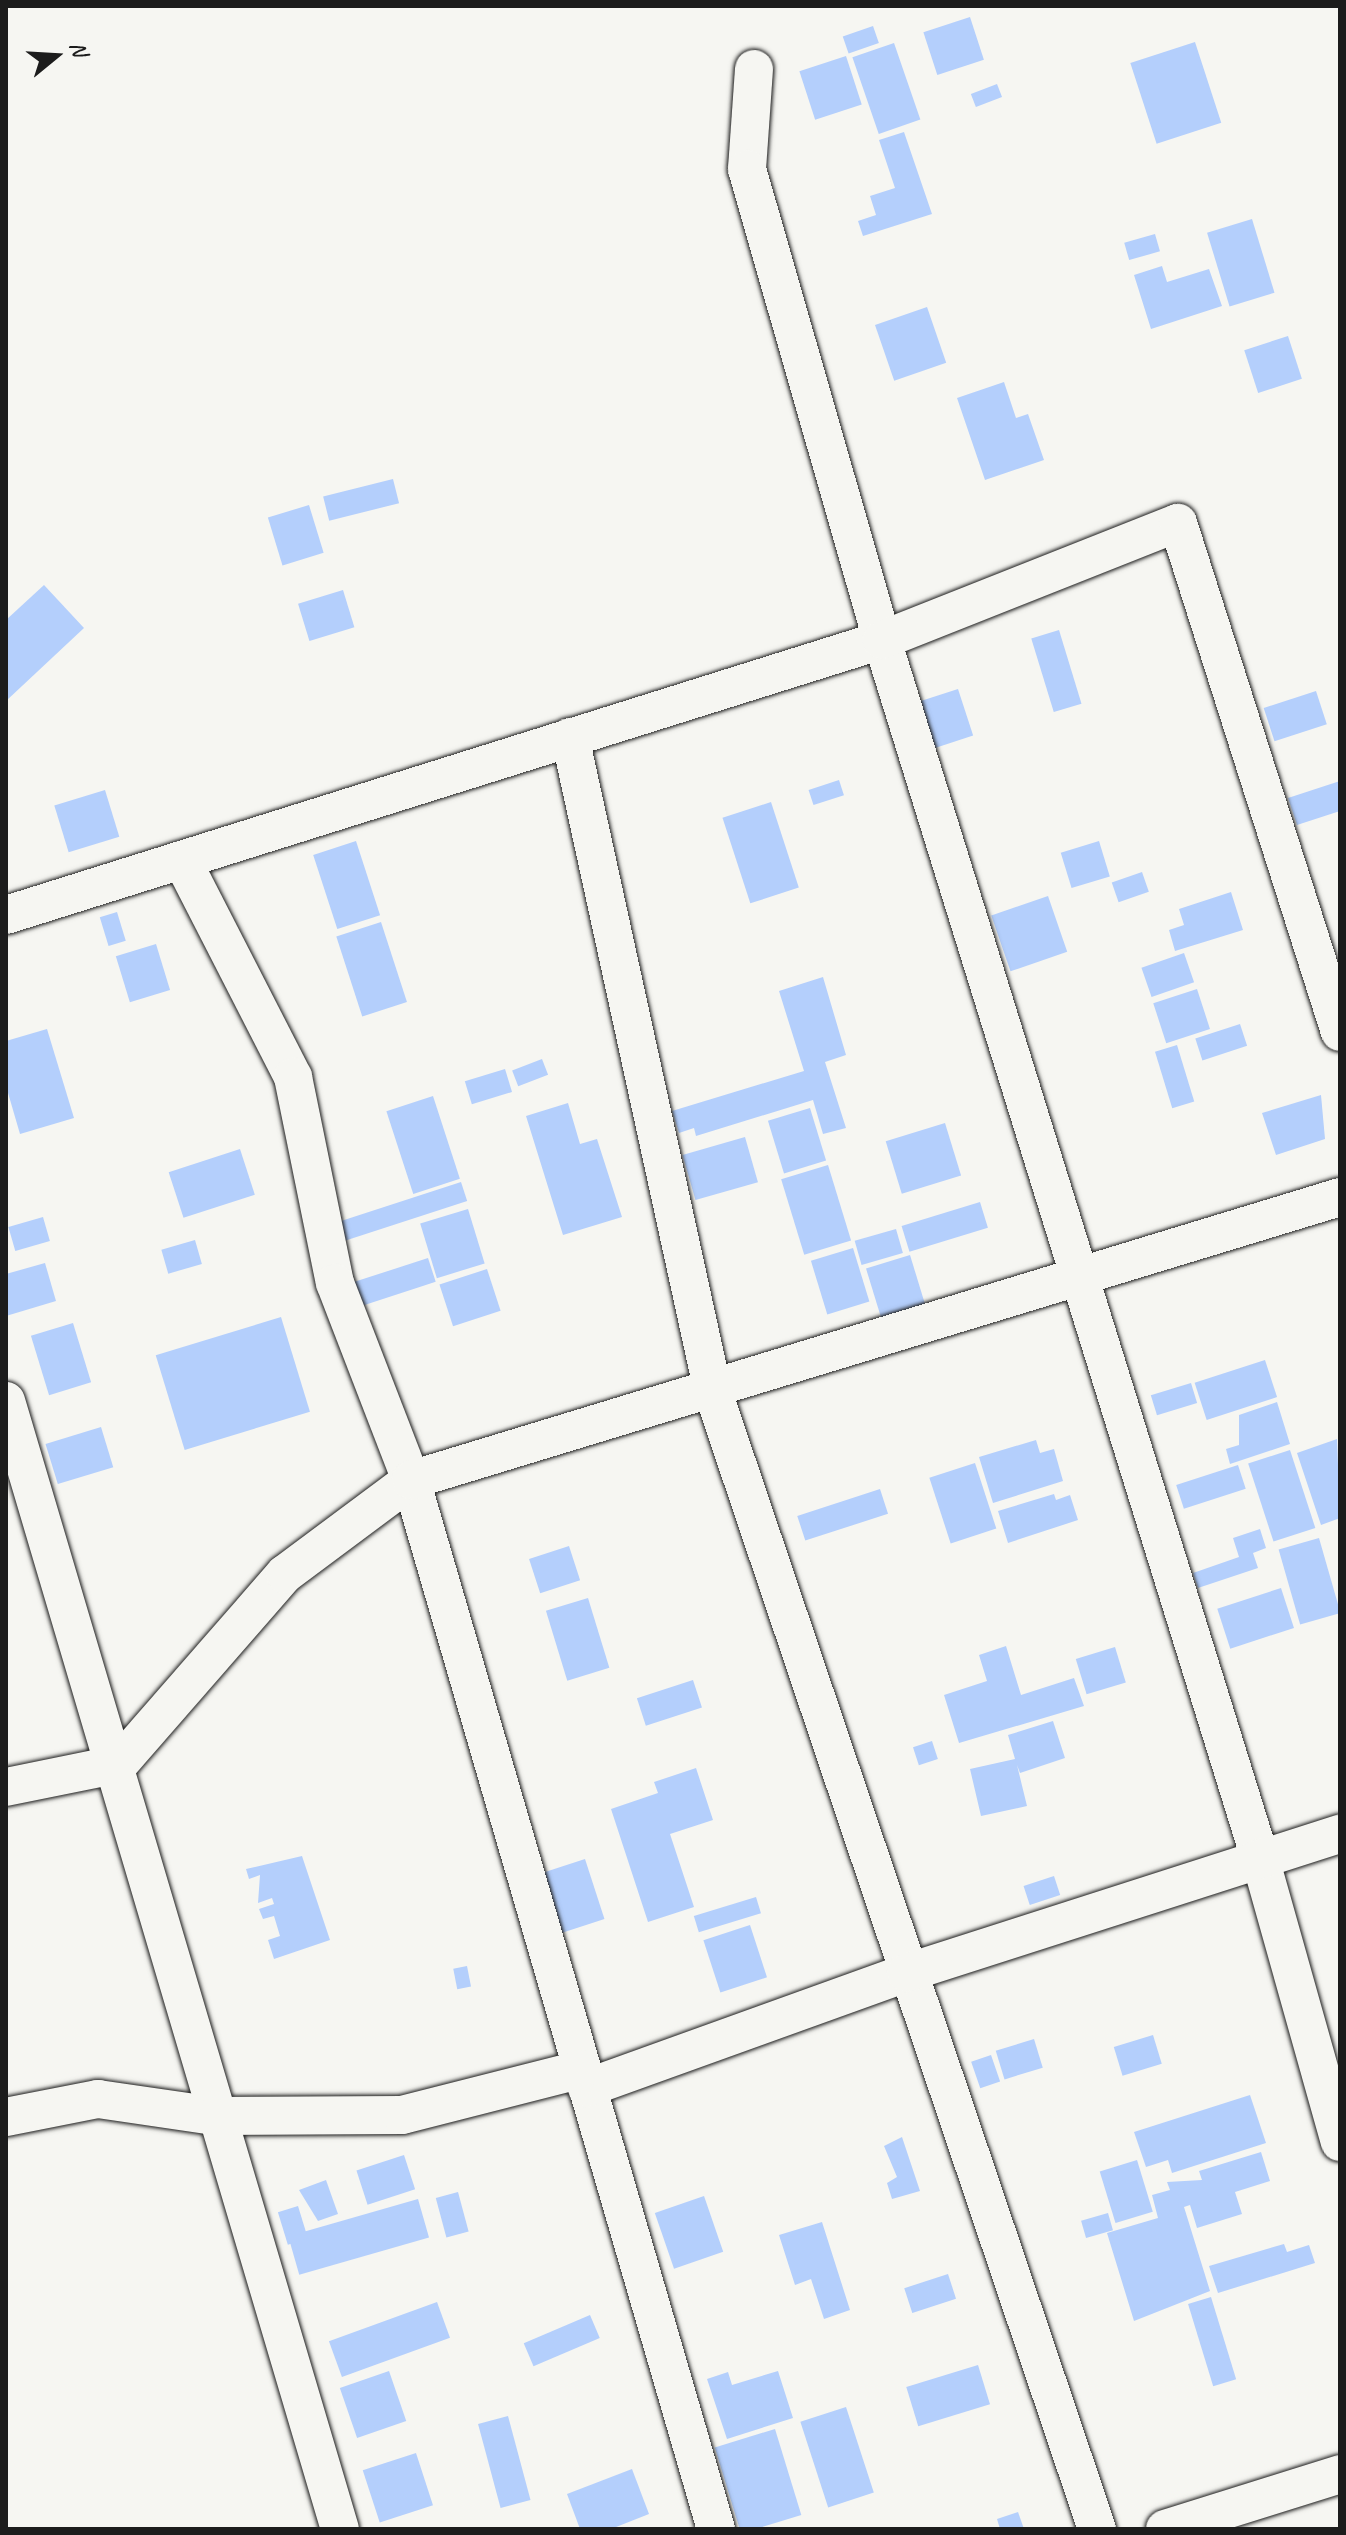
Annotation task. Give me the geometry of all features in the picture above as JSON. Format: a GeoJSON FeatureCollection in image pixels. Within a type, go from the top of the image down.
{"type":"FeatureCollection","features":[{"type":"Feature","properties":{"kind":"street"},"geometry":{"type":"LineString","coordinates":[[754,69],[747,169],[882,640],[1075,1274],[1260,1858],[1340,2142]]}},
{"type":"Feature","properties":{"kind":"street"},"geometry":{"type":"LineString","coordinates":[[6,915],[882,640],[1178,523],[1340,1032]]}},
{"type":"Feature","properties":{"kind":"street"},"geometry":{"type":"LineString","coordinates":[[570,737],[713,1392],[906,1973],[1097,2529]]}},
{"type":"Feature","properties":{"kind":"street"},"geometry":{"type":"LineString","coordinates":[[182,860],[293,1077],[335,1283],[411,1480],[716,2529]]}},
{"type":"Feature","properties":{"kind":"street"},"geometry":{"type":"LineString","coordinates":[[6,1787],[119,1764],[285,1574],[411,1480],[713,1392],[1075,1274],[1340,1197]]}},
{"type":"Feature","properties":{"kind":"street"},"geometry":{"type":"LineString","coordinates":[[9,1425],[119,1764],[214,2116],[340,2529]]}},
{"type":"Feature","properties":{"kind":"street"},"geometry":{"type":"LineString","coordinates":[[6,2117],[98,2099],[214,2116],[402,2115],[585,2078],[1340,1834]]}},
{"type":"Feature","properties":{"kind":"street"},"geometry":{"type":"LineString","coordinates":[[1165,2529],[1340,2474]]}},
{"type":"Feature","properties":{"kind":"building"},"geometry":{"type":"Polygon","coordinates":[[[970,17],[984,60],[937,75],[923,32],[970,17]]]}},
{"type":"Feature","properties":{"kind":"building"},"geometry":{"type":"Polygon","coordinates":[[[873,26],[879,43],[849,53],[843,36],[873,26]]]}},
{"type":"Feature","properties":{"kind":"building"},"geometry":{"type":"Polygon","coordinates":[[[1195,42],[1221,123],[1157,144],[1130,63],[1195,42]]]}},
{"type":"Feature","properties":{"kind":"building"},"geometry":{"type":"Polygon","coordinates":[[[894,43],[920,120],[879,134],[852,57],[894,43]]]}},
{"type":"Feature","properties":{"kind":"building"},"geometry":{"type":"Polygon","coordinates":[[[846,56],[862,105],[815,120],[799,71],[846,56]]]}},
{"type":"Feature","properties":{"kind":"building"},"geometry":{"type":"Polygon","coordinates":[[[997,84],[1002,97],[976,107],[971,94],[997,84]]]}},
{"type":"Feature","properties":{"kind":"building"},"geometry":{"type":"Polygon","coordinates":[[[904,132],[932,214],[863,236],[858,221],[876,215],[870,196],[895,188],[879,140],[904,132]]]}},
{"type":"Feature","properties":{"kind":"building"},"geometry":{"type":"Polygon","coordinates":[[[1252,219],[1275,293],[1230,306],[1207,233],[1252,219]]]}},
{"type":"Feature","properties":{"kind":"building"},"geometry":{"type":"Polygon","coordinates":[[[1155,234],[1160,251],[1129,260],[1124,243],[1155,234]]]}},
{"type":"Feature","properties":{"kind":"building"},"geometry":{"type":"Polygon","coordinates":[[[1162,266],[1167,282],[1209,269],[1222,306],[1151,329],[1134,275],[1162,266]]]}},
{"type":"Feature","properties":{"kind":"building"},"geometry":{"type":"Polygon","coordinates":[[[927,307],[946,363],[894,381],[875,325],[927,307]]]}},
{"type":"Feature","properties":{"kind":"building"},"geometry":{"type":"Polygon","coordinates":[[[1288,336],[1302,379],[1258,393],[1244,350],[1288,336]]]}},
{"type":"Feature","properties":{"kind":"building"},"geometry":{"type":"Polygon","coordinates":[[[1004,382],[1016,418],[1028,414],[1044,460],[985,480],[957,398],[1004,382]]]}},
{"type":"Feature","properties":{"kind":"building"},"geometry":{"type":"Polygon","coordinates":[[[393,479],[399,503],[329,521],[323,496],[393,479]]]}},
{"type":"Feature","properties":{"kind":"building"},"geometry":{"type":"Polygon","coordinates":[[[309,505],[324,553],[282,565],[268,518],[309,505]]]}},
{"type":"Feature","properties":{"kind":"building"},"geometry":{"type":"Polygon","coordinates":[[[44,585],[84,628],[6,701],[6,620],[44,585]]]}},
{"type":"Feature","properties":{"kind":"building"},"geometry":{"type":"Polygon","coordinates":[[[343,590],[354,627],[309,641],[298,604],[343,590]]]}},
{"type":"Feature","properties":{"kind":"building"},"geometry":{"type":"Polygon","coordinates":[[[1059,630],[1082,704],[1054,712],[1031,638],[1059,630]]]}},
{"type":"Feature","properties":{"kind":"building"},"geometry":{"type":"Polygon","coordinates":[[[958,689],[973,736],[931,749],[916,703],[958,689]]]}},
{"type":"Feature","properties":{"kind":"building"},"geometry":{"type":"Polygon","coordinates":[[[1316,691],[1327,724],[1275,741],[1264,708],[1316,691]]]}},
{"type":"Feature","properties":{"kind":"building"},"geometry":{"type":"Polygon","coordinates":[[[839,780],[844,795],[814,805],[809,790],[839,780]]]}},
{"type":"Feature","properties":{"kind":"building"},"geometry":{"type":"Polygon","coordinates":[[[1340,781],[1340,811],[1297,825],[1288,798],[1340,781]]]}},
{"type":"Feature","properties":{"kind":"building"},"geometry":{"type":"Polygon","coordinates":[[[105,790],[119,837],[69,852],[54,805],[105,790]]]}},
{"type":"Feature","properties":{"kind":"building"},"geometry":{"type":"Polygon","coordinates":[[[771,802],[799,888],[750,903],[722,818],[771,802]]]}},
{"type":"Feature","properties":{"kind":"building"},"geometry":{"type":"Polygon","coordinates":[[[356,841],[380,915],[337,929],[313,855],[356,841]]]}},
{"type":"Feature","properties":{"kind":"building"},"geometry":{"type":"Polygon","coordinates":[[[1099,841],[1110,876],[1072,888],[1061,853],[1099,841]]]}},
{"type":"Feature","properties":{"kind":"building"},"geometry":{"type":"Polygon","coordinates":[[[1142,872],[1149,892],[1119,902],[1112,882],[1142,872]]]}},
{"type":"Feature","properties":{"kind":"building"},"geometry":{"type":"Polygon","coordinates":[[[1231,892],[1243,930],[1175,951],[1169,930],[1184,925],[1179,909],[1231,892]]]}},
{"type":"Feature","properties":{"kind":"building"},"geometry":{"type":"Polygon","coordinates":[[[1048,896],[1067,952],[1010,971],[991,916],[1048,896]]]}},
{"type":"Feature","properties":{"kind":"building"},"geometry":{"type":"Polygon","coordinates":[[[117,912],[126,941],[109,946],[100,917],[117,912]]]}},
{"type":"Feature","properties":{"kind":"building"},"geometry":{"type":"Polygon","coordinates":[[[381,922],[407,1002],[362,1016],[336,937],[381,922]]]}},
{"type":"Feature","properties":{"kind":"building"},"geometry":{"type":"Polygon","coordinates":[[[156,944],[170,990],[130,1002],[116,956],[156,944]]]}},
{"type":"Feature","properties":{"kind":"building"},"geometry":{"type":"Polygon","coordinates":[[[1184,953],[1194,982],[1152,997],[1141,968],[1184,953]]]}},
{"type":"Feature","properties":{"kind":"building"},"geometry":{"type":"Polygon","coordinates":[[[823,977],[846,1055],[825,1062],[846,1128],[823,1134],[813,1100],[696,1136],[694,1128],[679,1133],[672,1111],[804,1071],[779,991],[823,977]]]}},
{"type":"Feature","properties":{"kind":"building"},"geometry":{"type":"Polygon","coordinates":[[[1197,989],[1210,1029],[1166,1043],[1153,1003],[1197,989]]]}},
{"type":"Feature","properties":{"kind":"building"},"geometry":{"type":"Polygon","coordinates":[[[1240,1024],[1247,1046],[1202,1060],[1195,1039],[1240,1024]]]}},
{"type":"Feature","properties":{"kind":"building"},"geometry":{"type":"Polygon","coordinates":[[[47,1029],[74,1118],[20,1134],[6,1086],[6,1041],[47,1029]]]}},
{"type":"Feature","properties":{"kind":"building"},"geometry":{"type":"Polygon","coordinates":[[[1177,1045],[1194,1101],[1172,1108],[1155,1052],[1177,1045]]]}},
{"type":"Feature","properties":{"kind":"building"},"geometry":{"type":"Polygon","coordinates":[[[542,1059],[548,1075],[518,1086],[512,1070],[542,1059]]]}},
{"type":"Feature","properties":{"kind":"building"},"geometry":{"type":"Polygon","coordinates":[[[505,1069],[512,1092],[472,1104],[465,1081],[505,1069]]]}},
{"type":"Feature","properties":{"kind":"building"},"geometry":{"type":"Polygon","coordinates":[[[1321,1095],[1325,1139],[1276,1155],[1262,1113],[1321,1095]]]}},
{"type":"Feature","properties":{"kind":"building"},"geometry":{"type":"Polygon","coordinates":[[[433,1096],[460,1179],[413,1194],[386,1111],[433,1096]]]}},
{"type":"Feature","properties":{"kind":"building"},"geometry":{"type":"Polygon","coordinates":[[[568,1103],[580,1144],[597,1139],[622,1217],[563,1235],[526,1116],[568,1103]]]}},
{"type":"Feature","properties":{"kind":"building"},"geometry":{"type":"Polygon","coordinates":[[[810,1108],[826,1161],[784,1173],[768,1121],[810,1108]]]}},
{"type":"Feature","properties":{"kind":"building"},"geometry":{"type":"Polygon","coordinates":[[[945,1123],[961,1176],[902,1194],[886,1141],[945,1123]]]}},
{"type":"Feature","properties":{"kind":"building"},"geometry":{"type":"Polygon","coordinates":[[[745,1137],[758,1182],[695,1200],[683,1155],[745,1137]]]}},
{"type":"Feature","properties":{"kind":"building"},"geometry":{"type":"Polygon","coordinates":[[[240,1149],[255,1195],[184,1218],[169,1172],[240,1149]]]}},
{"type":"Feature","properties":{"kind":"building"},"geometry":{"type":"Polygon","coordinates":[[[828,1165],[851,1241],[804,1255],[781,1179],[828,1165]]]}},
{"type":"Feature","properties":{"kind":"building"},"geometry":{"type":"Polygon","coordinates":[[[461,1182],[467,1201],[339,1243],[333,1224],[461,1182]]]}},
{"type":"Feature","properties":{"kind":"building"},"geometry":{"type":"Polygon","coordinates":[[[980,1202],[988,1228],[909,1252],[902,1226],[980,1202]]]}},
{"type":"Feature","properties":{"kind":"building"},"geometry":{"type":"Polygon","coordinates":[[[468,1209],[485,1264],[437,1278],[420,1224],[468,1209]]]}},
{"type":"Feature","properties":{"kind":"building"},"geometry":{"type":"Polygon","coordinates":[[[43,1217],[50,1241],[15,1251],[8,1227],[43,1217]]]}},
{"type":"Feature","properties":{"kind":"building"},"geometry":{"type":"Polygon","coordinates":[[[896,1229],[903,1253],[862,1265],[855,1241],[896,1229]]]}},
{"type":"Feature","properties":{"kind":"building"},"geometry":{"type":"Polygon","coordinates":[[[195,1240],[202,1264],[168,1274],[161,1250],[195,1240]]]}},
{"type":"Feature","properties":{"kind":"building"},"geometry":{"type":"Polygon","coordinates":[[[853,1248],[869,1302],[827,1314],[811,1261],[853,1248]]]}},
{"type":"Feature","properties":{"kind":"building"},"geometry":{"type":"Polygon","coordinates":[[[910,1255],[927,1311],[883,1325],[866,1268],[910,1255]]]}},
{"type":"Feature","properties":{"kind":"building"},"geometry":{"type":"Polygon","coordinates":[[[428,1258],[436,1282],[362,1306],[354,1282],[428,1258]]]}},
{"type":"Feature","properties":{"kind":"building"},"geometry":{"type":"Polygon","coordinates":[[[45,1263],[56,1301],[6,1316],[6,1274],[45,1263]]]}},
{"type":"Feature","properties":{"kind":"building"},"geometry":{"type":"Polygon","coordinates":[[[487,1269],[501,1311],[453,1326],[439,1284],[487,1269]]]}},
{"type":"Feature","properties":{"kind":"building"},"geometry":{"type":"Polygon","coordinates":[[[281,1317],[310,1412],[185,1450],[156,1355],[281,1317]]]}},
{"type":"Feature","properties":{"kind":"building"},"geometry":{"type":"Polygon","coordinates":[[[73,1323],[91,1382],[49,1395],[31,1336],[73,1323]]]}},
{"type":"Feature","properties":{"kind":"building"},"geometry":{"type":"Polygon","coordinates":[[[1265,1360],[1277,1397],[1207,1420],[1195,1383],[1265,1360]]]}},
{"type":"Feature","properties":{"kind":"building"},"geometry":{"type":"Polygon","coordinates":[[[1191,1383],[1197,1403],[1157,1415],[1151,1395],[1191,1383]]]}},
{"type":"Feature","properties":{"kind":"building"},"geometry":{"type":"Polygon","coordinates":[[[1277,1402],[1290,1444],[1230,1464],[1226,1449],[1239,1445],[1239,1415],[1277,1402]]]}},
{"type":"Feature","properties":{"kind":"building"},"geometry":{"type":"Polygon","coordinates":[[[101,1427],[113,1467],[58,1484],[46,1444],[101,1427]]]}},
{"type":"Feature","properties":{"kind":"building"},"geometry":{"type":"Polygon","coordinates":[[[1337,1439],[1340,1518],[1321,1525],[1297,1453],[1337,1439]]]}},
{"type":"Feature","properties":{"kind":"building"},"geometry":{"type":"Polygon","coordinates":[[[1036,1440],[1040,1453],[1054,1449],[1063,1481],[993,1503],[979,1457],[1036,1440]]]}},
{"type":"Feature","properties":{"kind":"building"},"geometry":{"type":"Polygon","coordinates":[[[1290,1450],[1315,1528],[1273,1542],[1248,1464],[1290,1450]]]}},
{"type":"Feature","properties":{"kind":"building"},"geometry":{"type":"Polygon","coordinates":[[[975,1463],[996,1529],[951,1543],[929,1478],[975,1463]]]}},
{"type":"Feature","properties":{"kind":"building"},"geometry":{"type":"Polygon","coordinates":[[[1238,1465],[1246,1489],[1184,1509],[1176,1485],[1238,1465]]]}},
{"type":"Feature","properties":{"kind":"building"},"geometry":{"type":"Polygon","coordinates":[[[880,1489],[888,1514],[805,1541],[797,1516],[880,1489]]]}},
{"type":"Feature","properties":{"kind":"building"},"geometry":{"type":"Polygon","coordinates":[[[1054,1494],[1056,1500],[1070,1495],[1078,1520],[1008,1543],[998,1511],[1054,1494]]]}},
{"type":"Feature","properties":{"kind":"building"},"geometry":{"type":"Polygon","coordinates":[[[1260,1529],[1266,1548],[1253,1553],[1258,1568],[1198,1588],[1193,1573],[1239,1557],[1233,1538],[1260,1529]]]}},
{"type":"Feature","properties":{"kind":"building"},"geometry":{"type":"Polygon","coordinates":[[[1319,1538],[1340,1613],[1300,1625],[1279,1550],[1319,1538]]]}},
{"type":"Feature","properties":{"kind":"building"},"geometry":{"type":"Polygon","coordinates":[[[569,1546],[580,1580],[540,1593],[529,1559],[569,1546]]]}},
{"type":"Feature","properties":{"kind":"building"},"geometry":{"type":"Polygon","coordinates":[[[1281,1588],[1294,1628],[1230,1649],[1217,1609],[1281,1588]]]}},
{"type":"Feature","properties":{"kind":"building"},"geometry":{"type":"Polygon","coordinates":[[[588,1598],[609,1668],[567,1681],[546,1611],[588,1598]]]}},
{"type":"Feature","properties":{"kind":"building"},"geometry":{"type":"Polygon","coordinates":[[[1006,1646],[1021,1695],[1074,1678],[1084,1706],[959,1743],[944,1695],[987,1681],[979,1655],[1006,1646]]]}},
{"type":"Feature","properties":{"kind":"building"},"geometry":{"type":"Polygon","coordinates":[[[1115,1647],[1126,1682],[1087,1694],[1076,1659],[1115,1647]]]}},
{"type":"Feature","properties":{"kind":"building"},"geometry":{"type":"Polygon","coordinates":[[[693,1680],[702,1708],[646,1726],[637,1698],[693,1680]]]}},
{"type":"Feature","properties":{"kind":"building"},"geometry":{"type":"Polygon","coordinates":[[[1053,1721],[1065,1758],[1020,1773],[1017,1765],[1027,1806],[981,1816],[970,1769],[1015,1759],[1008,1735],[1053,1721]]]}},
{"type":"Feature","properties":{"kind":"building"},"geometry":{"type":"Polygon","coordinates":[[[932,1741],[938,1759],[919,1765],[913,1747],[932,1741]]]}},
{"type":"Feature","properties":{"kind":"building"},"geometry":{"type":"Polygon","coordinates":[[[696,1768],[713,1820],[670,1834],[694,1907],[648,1922],[611,1809],[658,1793],[654,1782],[696,1768]]]}},
{"type":"Feature","properties":{"kind":"building"},"geometry":{"type":"Polygon","coordinates":[[[302,1856],[330,1940],[274,1959],[268,1940],[280,1936],[274,1916],[263,1919],[259,1909],[274,1904],[272,1898],[258,1903],[260,1875],[249,1879],[246,1869],[302,1856]]]}},
{"type":"Feature","properties":{"kind":"building"},"geometry":{"type":"Polygon","coordinates":[[[585,1859],[604,1919],[561,1933],[541,1873],[585,1859]]]}},
{"type":"Feature","properties":{"kind":"building"},"geometry":{"type":"Polygon","coordinates":[[[1054,1876],[1060,1895],[1030,1905],[1024,1886],[1054,1876]]]}},
{"type":"Feature","properties":{"kind":"building"},"geometry":{"type":"Polygon","coordinates":[[[756,1897],[761,1913],[699,1932],[694,1916],[756,1897]]]}},
{"type":"Feature","properties":{"kind":"building"},"geometry":{"type":"Polygon","coordinates":[[[750,1925],[767,1977],[720,1992],[703,1940],[750,1925]]]}},
{"type":"Feature","properties":{"kind":"building"},"geometry":{"type":"Polygon","coordinates":[[[467,1966],[471,1987],[457,1989],[453,1969],[467,1966]]]}},
{"type":"Feature","properties":{"kind":"building"},"geometry":{"type":"Polygon","coordinates":[[[1153,2035],[1162,2064],[1123,2076],[1114,2047],[1153,2035]]]}},
{"type":"Feature","properties":{"kind":"building"},"geometry":{"type":"Polygon","coordinates":[[[1034,2039],[1043,2068],[1005,2079],[996,2051],[1034,2039]]]}},
{"type":"Feature","properties":{"kind":"building"},"geometry":{"type":"Polygon","coordinates":[[[991,2055],[1000,2081],[980,2088],[971,2062],[991,2055]]]}},
{"type":"Feature","properties":{"kind":"building"},"geometry":{"type":"Polygon","coordinates":[[[1250,2095],[1266,2143],[1172,2173],[1168,2160],[1146,2167],[1134,2132],[1250,2095]]]}},
{"type":"Feature","properties":{"kind":"building"},"geometry":{"type":"Polygon","coordinates":[[[902,2137],[920,2191],[892,2199],[887,2183],[897,2177],[884,2146],[902,2137]]]}},
{"type":"Feature","properties":{"kind":"building"},"geometry":{"type":"Polygon","coordinates":[[[1261,2152],[1270,2181],[1235,2192],[1242,2214],[1197,2228],[1190,2205],[1184,2207],[1210,2291],[1134,2321],[1107,2233],[1158,2218],[1152,2195],[1170,2190],[1167,2182],[1202,2180],[1199,2171],[1261,2152]]]}},
{"type":"Feature","properties":{"kind":"building"},"geometry":{"type":"Polygon","coordinates":[[[404,2155],[415,2189],[368,2205],[356,2170],[404,2155]]]}},
{"type":"Feature","properties":{"kind":"building"},"geometry":{"type":"Polygon","coordinates":[[[1137,2160],[1153,2212],[1115,2223],[1100,2171],[1137,2160]]]}},
{"type":"Feature","properties":{"kind":"building"},"geometry":{"type":"Polygon","coordinates":[[[326,2180],[338,2214],[318,2221],[299,2190],[326,2180]]]}},
{"type":"Feature","properties":{"kind":"building"},"geometry":{"type":"Polygon","coordinates":[[[458,2192],[469,2232],[446,2238],[436,2198],[458,2192]]]}},
{"type":"Feature","properties":{"kind":"building"},"geometry":{"type":"Polygon","coordinates":[[[704,2196],[723,2252],[674,2269],[655,2213],[704,2196]]]}},
{"type":"Feature","properties":{"kind":"building"},"geometry":{"type":"Polygon","coordinates":[[[418,2199],[429,2237],[299,2275],[288,2236],[418,2199]]]}},
{"type":"Feature","properties":{"kind":"building"},"geometry":{"type":"Polygon","coordinates":[[[298,2206],[308,2239],[288,2245],[278,2212],[298,2206]]]}},
{"type":"Feature","properties":{"kind":"building"},"geometry":{"type":"Polygon","coordinates":[[[1108,2213],[1113,2230],[1086,2238],[1081,2221],[1108,2213]]]}},
{"type":"Feature","properties":{"kind":"building"},"geometry":{"type":"Polygon","coordinates":[[[822,2222],[850,2310],[824,2319],[811,2279],[795,2285],[779,2235],[822,2222]]]}},
{"type":"Feature","properties":{"kind":"building"},"geometry":{"type":"Polygon","coordinates":[[[1284,2244],[1287,2252],[1309,2245],[1315,2263],[1218,2293],[1209,2266],[1284,2244]]]}},
{"type":"Feature","properties":{"kind":"building"},"geometry":{"type":"Polygon","coordinates":[[[948,2274],[956,2299],[912,2313],[904,2288],[948,2274]]]}},
{"type":"Feature","properties":{"kind":"building"},"geometry":{"type":"Polygon","coordinates":[[[1211,2297],[1236,2379],[1213,2386],[1188,2304],[1211,2297]]]}},
{"type":"Feature","properties":{"kind":"building"},"geometry":{"type":"Polygon","coordinates":[[[437,2302],[450,2338],[342,2377],[329,2341],[437,2302]]]}},
{"type":"Feature","properties":{"kind":"building"},"geometry":{"type":"Polygon","coordinates":[[[590,2315],[600,2338],[533,2366],[524,2343],[590,2315]]]}},
{"type":"Feature","properties":{"kind":"building"},"geometry":{"type":"Polygon","coordinates":[[[978,2365],[990,2404],[918,2426],[906,2387],[978,2365]]]}},
{"type":"Feature","properties":{"kind":"building"},"geometry":{"type":"Polygon","coordinates":[[[389,2371],[406,2421],[357,2438],[340,2388],[389,2371]]]}},
{"type":"Feature","properties":{"kind":"building"},"geometry":{"type":"Polygon","coordinates":[[[778,2371],[793,2418],[727,2439],[707,2379],[728,2372],[732,2385],[778,2371]]]}},
{"type":"Feature","properties":{"kind":"building"},"geometry":{"type":"Polygon","coordinates":[[[846,2407],[874,2493],[828,2507],[800,2422],[846,2407]]]}},
{"type":"Feature","properties":{"kind":"building"},"geometry":{"type":"Polygon","coordinates":[[[508,2416],[531,2500],[501,2508],[478,2424],[508,2416]]]}},
{"type":"Feature","properties":{"kind":"building"},"geometry":{"type":"Polygon","coordinates":[[[775,2429],[801,2515],[756,2529],[740,2529],[715,2447],[775,2429]]]}},
{"type":"Feature","properties":{"kind":"building"},"geometry":{"type":"Polygon","coordinates":[[[416,2453],[433,2505],[380,2523],[363,2470],[416,2453]]]}},
{"type":"Feature","properties":{"kind":"building"},"geometry":{"type":"Polygon","coordinates":[[[632,2469],[649,2514],[611,2529],[580,2529],[567,2494],[632,2469]]]}},
{"type":"Feature","properties":{"kind":"building"},"geometry":{"type":"Polygon","coordinates":[[[1018,2512],[1024,2529],[1000,2529],[997,2519],[1018,2512]]]}}]}
